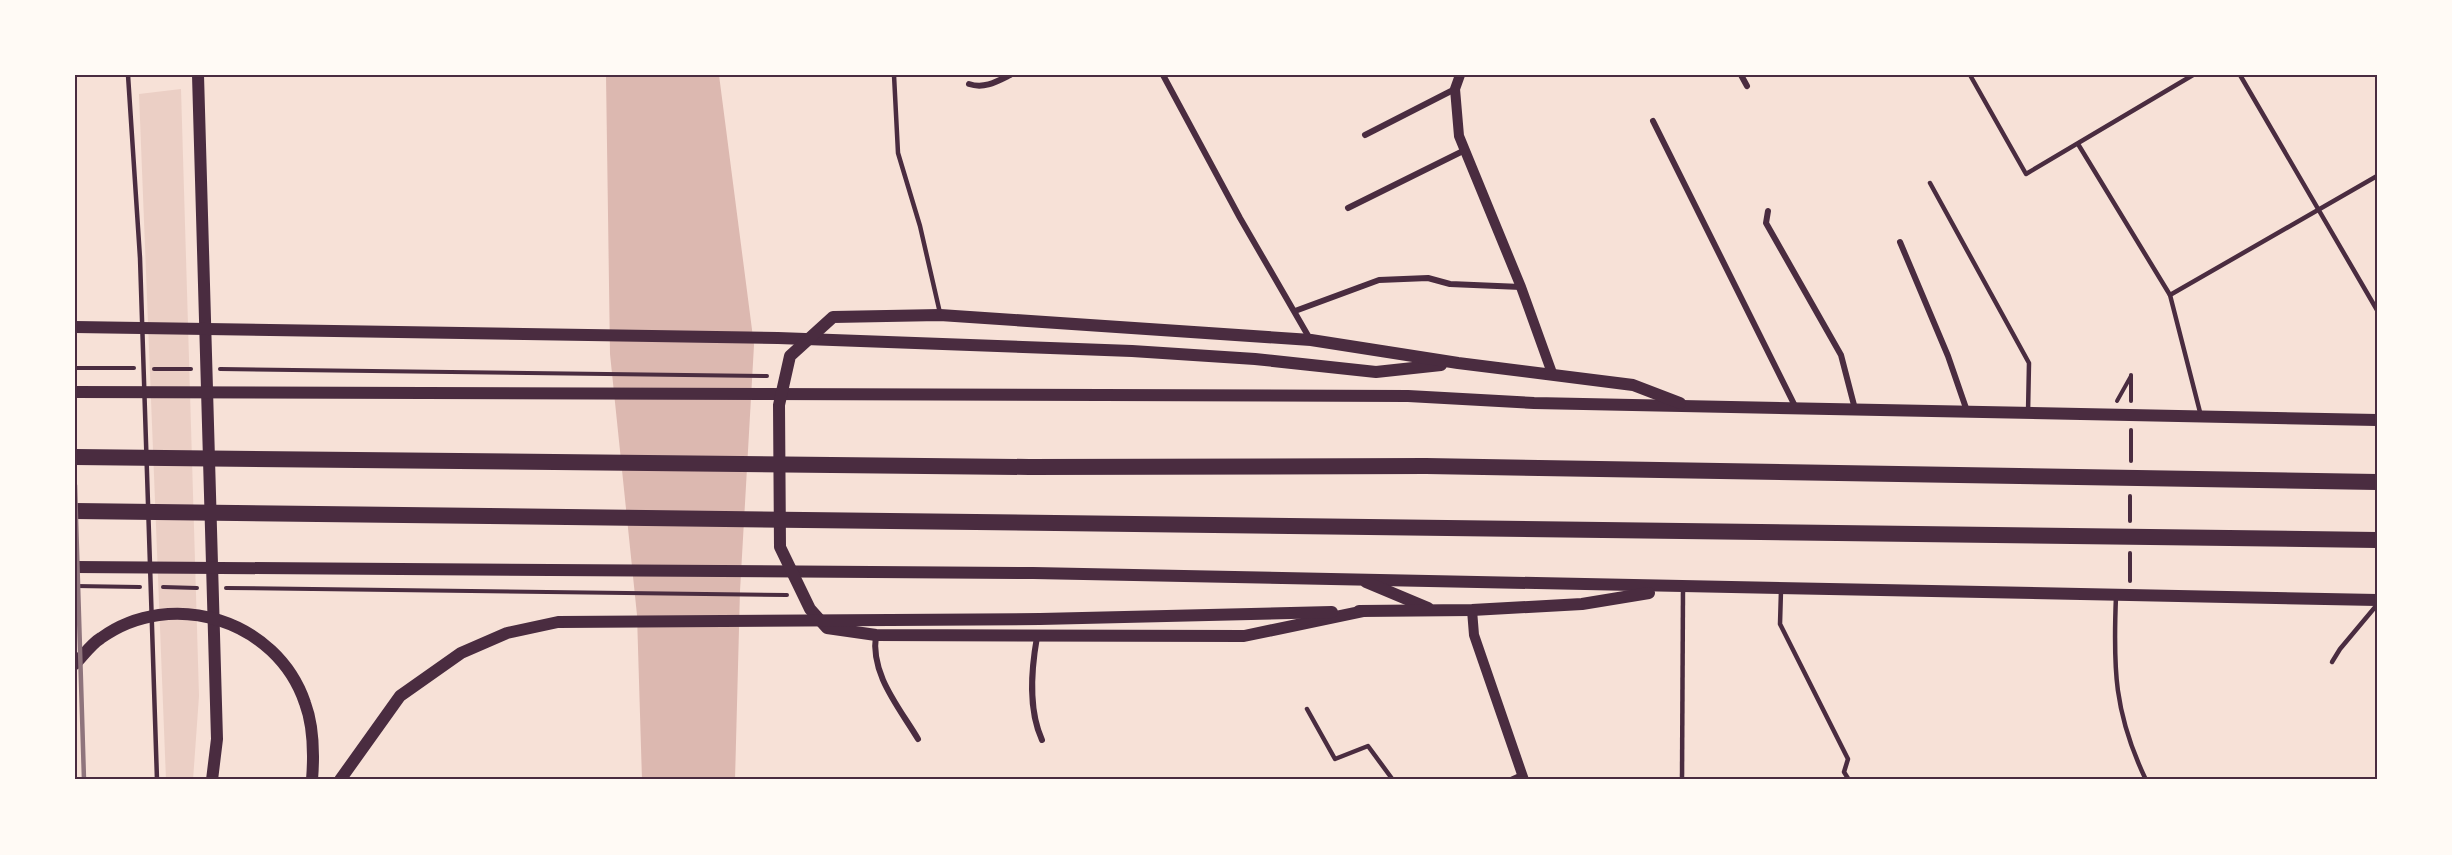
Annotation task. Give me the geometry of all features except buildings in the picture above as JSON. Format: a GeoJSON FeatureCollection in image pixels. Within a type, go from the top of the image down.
{"type":"FeatureCollection","features":[{"type":"Feature","properties":{"kind":"highway"},"geometry":{"type":"LineString","coordinates":[[75,457],[1029,467],[1426,466],[2377,482]]}},
{"type":"Feature","properties":{"kind":"highway"},"geometry":{"type":"LineString","coordinates":[[75,512],[1030,521],[1426,530],[2377,540]]}},
{"type":"Feature","properties":{"kind":"main road"},"geometry":{"type":"LineString","coordinates":[[198,75],[217,739],[212,780]]}},
{"type":"Feature","properties":{"kind":"main road"},"geometry":{"type":"LineString","coordinates":[[1364,611],[1244,636],[876,635],[827,628],[810,609],[780,547],[779,405],[790,356],[833,317],[940,315],[1311,340],[1458,363],[1552,373],[1633,385],[1689,406]]}},
{"type":"Feature","properties":{"kind":"main road"},"geometry":{"type":"LineString","coordinates":[[75,327],[766,338],[1132,351],[1233,357],[1376,372],[1458,363]]}},
{"type":"Feature","properties":{"kind":"main road"},"geometry":{"type":"LineString","coordinates":[[75,392],[1408,396],[1533,403],[2377,420]]}},
{"type":"Feature","properties":{"kind":"main road"},"geometry":{"type":"LineString","coordinates":[[75,567],[1033,573],[1680,588],[2377,600]]}},
{"type":"Feature","properties":{"kind":"main road"},"geometry":{"type":"LineString","coordinates":[[1360,579],[1432,609]]}},
{"type":"Feature","properties":{"kind":"main road"},"geometry":{"type":"LineString","coordinates":[[340,780],[400,696],[461,652],[507,633],[558,621],[1022,618],[1472,610],[1582,604],[1680,588]]}},
{"type":"Feature","properties":{"kind":"main road"},"geometry":{"type":"LineString","coordinates":[[2344,601],[2377,606]]}},
{"type":"Feature","properties":{"kind":"main road"},"geometry":{"type":"LineString","coordinates":[[75,664],[101,638],[140,618],[180,613],[225,620],[255,635],[286,668],[305,703],[314,750],[312,780]]}},
{"type":"Feature","properties":{"kind":"street"},"geometry":{"type":"LineString","coordinates":[[969,84],[978,87],[1010,75]]}},
{"type":"Feature","properties":{"kind":"street"},"geometry":{"type":"LineString","coordinates":[[1163,75],[1240,218],[1311,340]]}},
{"type":"Feature","properties":{"kind":"street"},"geometry":{"type":"LineString","coordinates":[[1460,75],[1455,89],[1459,136],[1521,287],[1552,373]]}},
{"type":"Feature","properties":{"kind":"street"},"geometry":{"type":"LineString","coordinates":[[1741,75],[1747,86]]}},
{"type":"Feature","properties":{"kind":"street"},"geometry":{"type":"LineString","coordinates":[[1365,135],[1455,89]]}},
{"type":"Feature","properties":{"kind":"street"},"geometry":{"type":"LineString","coordinates":[[1653,121],[1797,409]]}},
{"type":"Feature","properties":{"kind":"street"},"geometry":{"type":"LineString","coordinates":[[1348,208],[1465,150]]}},
{"type":"Feature","properties":{"kind":"street"},"geometry":{"type":"LineString","coordinates":[[1768,211],[1766,223],[1841,355],[1855,410]]}},
{"type":"Feature","properties":{"kind":"street"},"geometry":{"type":"LineString","coordinates":[[1900,242],[1948,356],[1967,412]]}},
{"type":"Feature","properties":{"kind":"street"},"geometry":{"type":"LineString","coordinates":[[1295,311],[1379,280],[1428,278],[1450,284],[1521,287]]}},
{"type":"Feature","properties":{"kind":"street"},"geometry":{"type":"LineString","coordinates":[[1472,610],[1474,635],[1523,777],[1511,780]]}},
{"type":"Feature","properties":{"kind":"street"},"geometry":{"type":"LineString","coordinates":[[876,635],[873,651],[877,669],[918,739]]}},
{"type":"Feature","properties":{"kind":"street"},"geometry":{"type":"LineString","coordinates":[[1037,637],[1032,705],[1035,724],[1042,740]]}},
{"type":"Feature","properties":{"kind":"lane"},"geometry":{"type":"LineString","coordinates":[[128,75],[140,247],[158,780]]}},
{"type":"Feature","properties":{"kind":"lane"},"geometry":{"type":"LineString","coordinates":[[894,75],[898,153],[920,226],[940,315]]}},
{"type":"Feature","properties":{"kind":"lane"},"geometry":{"type":"LineString","coordinates":[[1970,75],[2026,174],[2193,75]]}},
{"type":"Feature","properties":{"kind":"lane"},"geometry":{"type":"LineString","coordinates":[[2240,75],[2377,310]]}},
{"type":"Feature","properties":{"kind":"lane"},"geometry":{"type":"LineString","coordinates":[[2078,144],[2170,295],[2200,416]]}},
{"type":"Feature","properties":{"kind":"lane"},"geometry":{"type":"LineString","coordinates":[[2170,295],[2377,176]]}},
{"type":"Feature","properties":{"kind":"lane"},"geometry":{"type":"LineString","coordinates":[[1930,183],[2029,363],[2028,413]]}},
{"type":"Feature","properties":{"kind":"lane"},"geometry":{"type":"LineString","coordinates":[[1680,588],[1682,780]]}},
{"type":"Feature","properties":{"kind":"lane"},"geometry":{"type":"LineString","coordinates":[[1781,590],[1780,624],[1848,759],[1844,772],[1849,780]]}},
{"type":"Feature","properties":{"kind":"lane"},"geometry":{"type":"LineString","coordinates":[[2116,596],[2114,651],[2117,697],[2132,750],[2146,780]]}},
{"type":"Feature","properties":{"kind":"lane"},"geometry":{"type":"LineString","coordinates":[[2332,662],[2340,648],[2377,606]]}},
{"type":"Feature","properties":{"kind":"lane"},"geometry":{"type":"LineString","coordinates":[[1307,709],[1335,759],[1368,746],[1393,780]]}},
{"type":"Feature","properties":{"kind":"path"},"geometry":{"type":"LineString","coordinates":[[75,368],[135,368]]}},
{"type":"Feature","properties":{"kind":"path"},"geometry":{"type":"LineString","coordinates":[[147,369],[195,369]]}},
{"type":"Feature","properties":{"kind":"path"},"geometry":{"type":"LineString","coordinates":[[219,369],[771,376]]}},
{"type":"Feature","properties":{"kind":"path"},"geometry":{"type":"LineString","coordinates":[[2110,415],[2131,375]]}},
{"type":"Feature","properties":{"kind":"path"},"geometry":{"type":"LineString","coordinates":[[75,586],[146,587]]}},
{"type":"Feature","properties":{"kind":"path"},"geometry":{"type":"LineString","coordinates":[[158,587],[205,588]]}},
{"type":"Feature","properties":{"kind":"path"},"geometry":{"type":"LineString","coordinates":[[217,588],[787,596]]}},
{"type":"Feature","properties":{"kind":"shaded area"},"geometry":{"type":"Polygon","coordinates":[[[606,75],[719,75],[754,345],[740,591],[735,780],[642,780],[637,615],[610,354],[606,75]]]}},
{"type":"Feature","properties":{"kind":"shaded area"},"geometry":{"type":"Polygon","coordinates":[[[181,89],[199,696],[193,780],[166,780],[139,94],[181,89]]]}},
{"type":"Feature","properties":{"kind":"railway"},"geometry":{"type":"LineString","coordinates":[[75,485],[84,780]]}}]}
